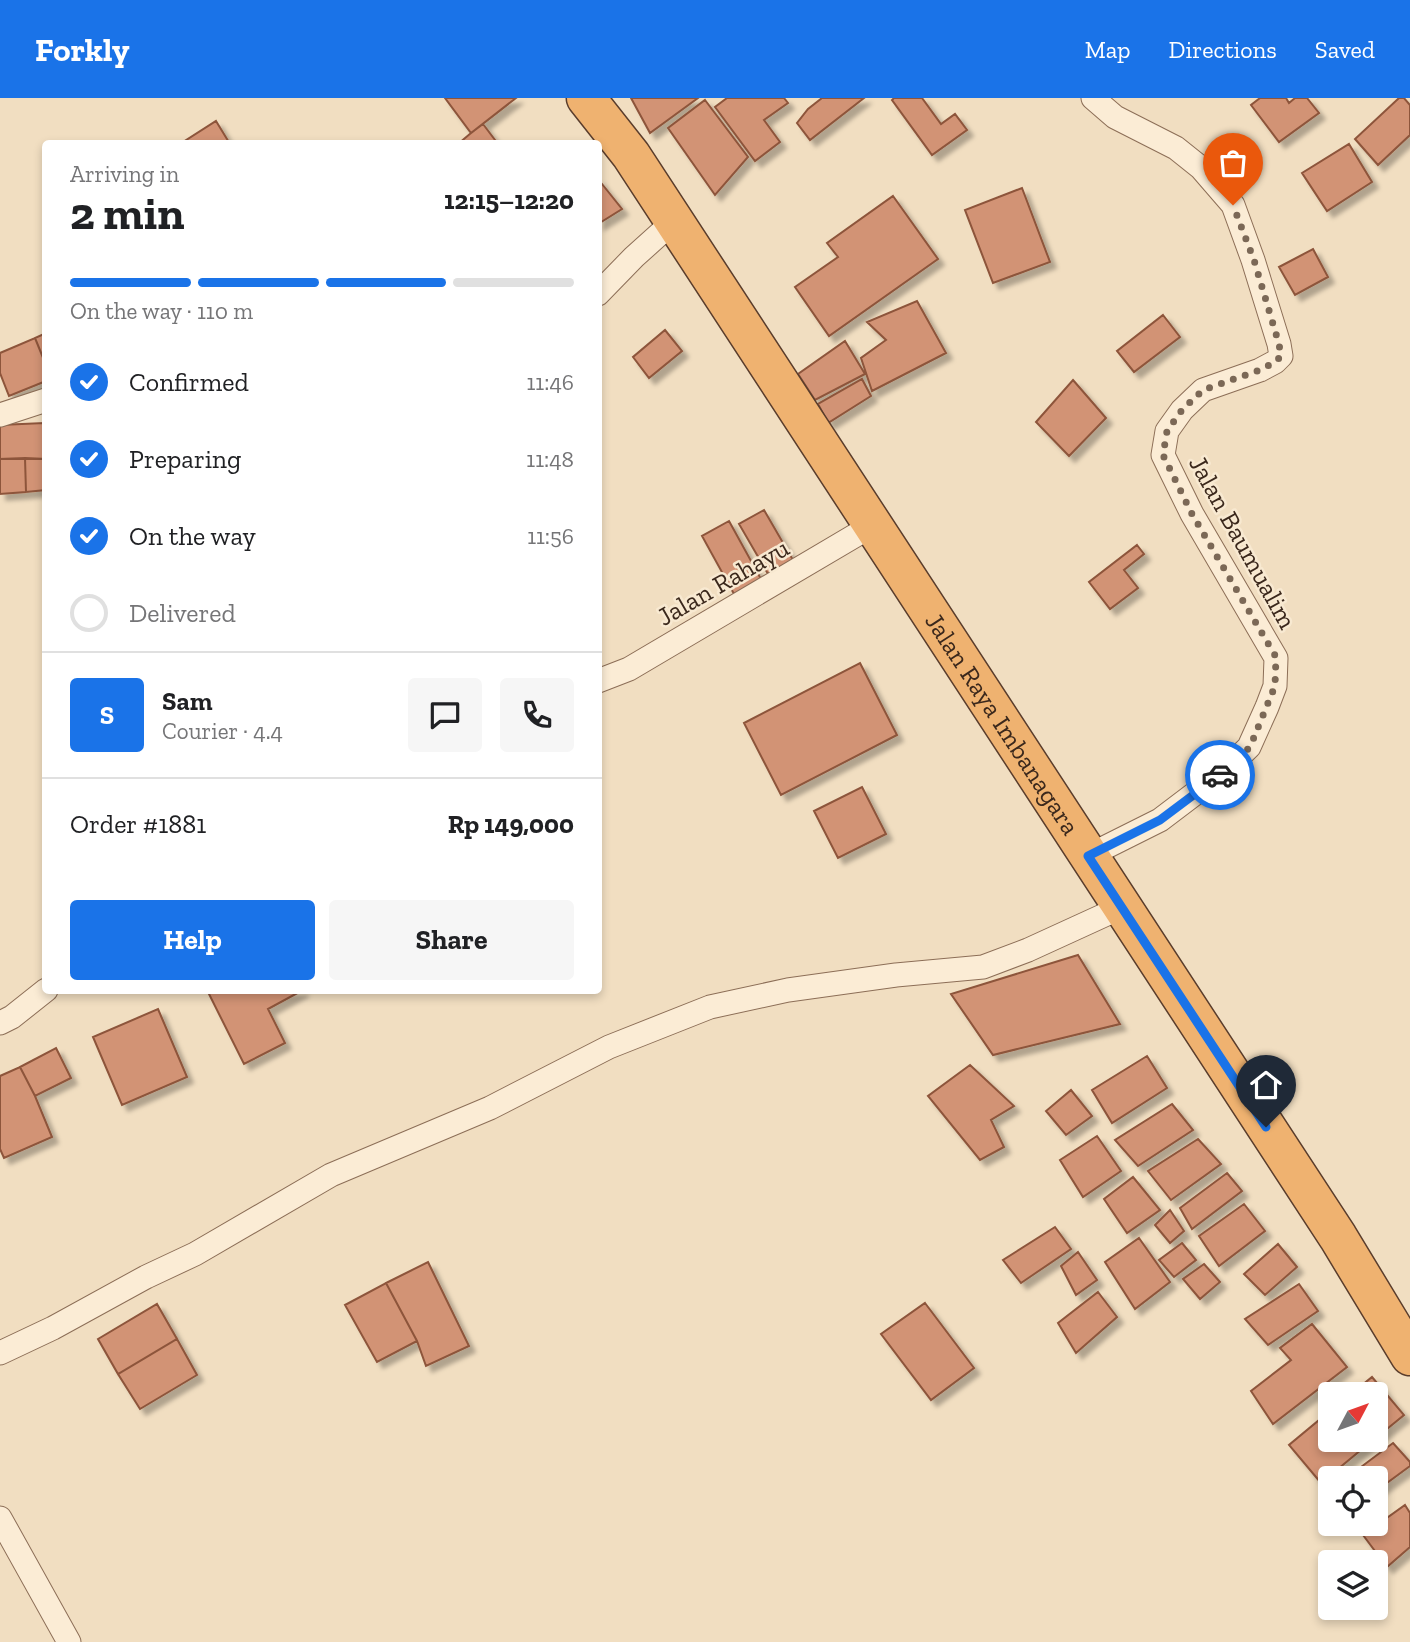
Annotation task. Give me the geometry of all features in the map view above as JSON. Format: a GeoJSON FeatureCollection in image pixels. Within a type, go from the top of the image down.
{"type":"FeatureCollection","features":[{"type":"Feature","properties":{"kind":"highway","name":"Jalan Raya Imbanagara"},"geometry":{"type":"LineString","coordinates":[[586,98],[631,155],[674,220],[1339,1237],[1410,1356]]}},
{"type":"Feature","properties":{"kind":"street","name":"Jalan Baumualim"},"geometry":{"type":"LineString","coordinates":[[1088,856],[1160,820],[1222,773],[1250,747],[1267,707],[1275,686],[1276,657],[1192,514],[1163,455],[1167,431],[1182,410],[1203,390],[1260,370],[1281,356],[1254,260],[1233,205],[1201,168],[1175,148],[1115,117],[1093,98]]}},
{"type":"Feature","properties":{"kind":"street"},"geometry":{"type":"LineString","coordinates":[[602,290],[674,220]]}},
{"type":"Feature","properties":{"kind":"street"},"geometry":{"type":"LineString","coordinates":[[0,415],[42,401]]}},
{"type":"Feature","properties":{"kind":"street","name":"Jalan Rahayu"},"geometry":{"type":"LineString","coordinates":[[602,679],[629,669],[873,525]]}},
{"type":"Feature","properties":{"kind":"street"},"geometry":{"type":"LineString","coordinates":[[0,1353],[195,1254],[331,1175],[490,1108],[610,1047],[672,1022],[710,1007],[788,990],[896,975],[983,967],[1028,950],[1122,907]]}},
{"type":"Feature","properties":{"kind":"street"},"geometry":{"type":"LineString","coordinates":[[0,1023],[42,993]]}},
{"type":"Feature","properties":{"kind":"street"},"geometry":{"type":"LineString","coordinates":[[0,1518],[69,1642]]}},
{"type":"Feature","properties":{"kind":"building"},"geometry":{"type":"Polygon","coordinates":[[[445,98],[516,98],[471,133],[445,98]]]}},
{"type":"Feature","properties":{"kind":"building"},"geometry":{"type":"Polygon","coordinates":[[[631,98],[698,98],[650,133],[631,98]]]}},
{"type":"Feature","properties":{"kind":"building"},"geometry":{"type":"Polygon","coordinates":[[[727,98],[784,98],[788,103],[764,120],[780,142],[755,161],[715,107],[727,98]]]}},
{"type":"Feature","properties":{"kind":"building"},"geometry":{"type":"Polygon","coordinates":[[[822,98],[864,98],[810,140],[797,123],[808,109],[822,98]]]}},
{"type":"Feature","properties":{"kind":"building"},"geometry":{"type":"Polygon","coordinates":[[[922,98],[941,124],[955,114],[967,130],[932,155],[892,100],[922,98]]]}},
{"type":"Feature","properties":{"kind":"building"},"geometry":{"type":"Polygon","coordinates":[[[1260,98],[1286,98],[1289,103],[1295,98],[1307,98],[1319,113],[1279,142],[1251,105],[1260,98]]]}},
{"type":"Feature","properties":{"kind":"building"},"geometry":{"type":"Polygon","coordinates":[[[1399,98],[1404,98],[1410,105],[1410,135],[1378,165],[1355,139],[1399,98]]]}},
{"type":"Feature","properties":{"kind":"building"},"geometry":{"type":"Polygon","coordinates":[[[705,100],[748,157],[715,195],[668,128],[705,100]]]}},
{"type":"Feature","properties":{"kind":"building"},"geometry":{"type":"Polygon","coordinates":[[[216,121],[228,140],[186,140],[216,121]]]}},
{"type":"Feature","properties":{"kind":"building"},"geometry":{"type":"Polygon","coordinates":[[[483,124],[495,140],[463,140],[483,124]]]}},
{"type":"Feature","properties":{"kind":"building"},"geometry":{"type":"Polygon","coordinates":[[[1349,144],[1372,182],[1327,211],[1302,173],[1349,144]]]}},
{"type":"Feature","properties":{"kind":"building"},"geometry":{"type":"Polygon","coordinates":[[[602,184],[622,209],[602,222],[602,184]]]}},
{"type":"Feature","properties":{"kind":"building"},"geometry":{"type":"Polygon","coordinates":[[[1022,188],[1050,262],[993,283],[965,210],[1022,188]]]}},
{"type":"Feature","properties":{"kind":"building"},"geometry":{"type":"Polygon","coordinates":[[[893,196],[938,259],[829,336],[795,287],[838,257],[827,243],[893,196]]]}},
{"type":"Feature","properties":{"kind":"building"},"geometry":{"type":"Polygon","coordinates":[[[1313,249],[1328,277],[1295,295],[1279,267],[1313,249]]]}},
{"type":"Feature","properties":{"kind":"building"},"geometry":{"type":"Polygon","coordinates":[[[917,301],[946,353],[872,391],[861,358],[886,340],[867,322],[917,301]]]}},
{"type":"Feature","properties":{"kind":"building"},"geometry":{"type":"Polygon","coordinates":[[[1163,315],[1180,337],[1134,372],[1117,351],[1163,315]]]}},
{"type":"Feature","properties":{"kind":"building"},"geometry":{"type":"Polygon","coordinates":[[[665,330],[682,351],[649,378],[633,357],[665,330]]]}},
{"type":"Feature","properties":{"kind":"building"},"geometry":{"type":"Polygon","coordinates":[[[42,335],[42,355],[35,338],[42,335]]]}},
{"type":"Feature","properties":{"kind":"building"},"geometry":{"type":"Polygon","coordinates":[[[35,338],[42,355],[42,383],[9,396],[0,373],[0,353],[35,338]]]}},
{"type":"Feature","properties":{"kind":"building"},"geometry":{"type":"Polygon","coordinates":[[[845,341],[865,374],[815,400],[798,374],[845,341]]]}},
{"type":"Feature","properties":{"kind":"building"},"geometry":{"type":"Polygon","coordinates":[[[862,379],[871,396],[828,423],[818,404],[862,379]]]}},
{"type":"Feature","properties":{"kind":"building"},"geometry":{"type":"Polygon","coordinates":[[[1073,380],[1106,418],[1069,456],[1036,422],[1073,380]]]}},
{"type":"Feature","properties":{"kind":"building"},"geometry":{"type":"Polygon","coordinates":[[[42,423],[42,459],[0,459],[0,425],[42,423]]]}},
{"type":"Feature","properties":{"kind":"building"},"geometry":{"type":"Polygon","coordinates":[[[25,458],[42,459],[42,490],[26,492],[25,458]]]}},
{"type":"Feature","properties":{"kind":"building"},"geometry":{"type":"Polygon","coordinates":[[[25,458],[26,492],[0,494],[0,459],[25,458]]]}},
{"type":"Feature","properties":{"kind":"building"},"geometry":{"type":"Polygon","coordinates":[[[764,510],[793,560],[768,574],[739,524],[764,510]]]}},
{"type":"Feature","properties":{"kind":"building"},"geometry":{"type":"Polygon","coordinates":[[[729,521],[761,579],[734,594],[702,536],[729,521]]]}},
{"type":"Feature","properties":{"kind":"building"},"geometry":{"type":"Polygon","coordinates":[[[1137,545],[1144,554],[1124,570],[1138,588],[1110,609],[1089,582],[1137,545]]]}},
{"type":"Feature","properties":{"kind":"building"},"geometry":{"type":"Polygon","coordinates":[[[860,663],[897,735],[781,795],[744,723],[860,663]]]}},
{"type":"Feature","properties":{"kind":"building"},"geometry":{"type":"Polygon","coordinates":[[[862,787],[886,834],[838,858],[814,811],[862,787]]]}},
{"type":"Feature","properties":{"kind":"building"},"geometry":{"type":"Polygon","coordinates":[[[1078,955],[1120,1024],[993,1055],[951,994],[1078,955]]]}},
{"type":"Feature","properties":{"kind":"building"},"geometry":{"type":"Polygon","coordinates":[[[209,994],[296,994],[268,1009],[285,1043],[244,1064],[209,994]]]}},
{"type":"Feature","properties":{"kind":"building"},"geometry":{"type":"Polygon","coordinates":[[[158,1009],[187,1077],[122,1105],[93,1037],[158,1009]]]}},
{"type":"Feature","properties":{"kind":"building"},"geometry":{"type":"Polygon","coordinates":[[[56,1048],[71,1078],[35,1096],[20,1067],[56,1048]]]}},
{"type":"Feature","properties":{"kind":"building"},"geometry":{"type":"Polygon","coordinates":[[[1147,1056],[1167,1088],[1112,1123],[1092,1090],[1147,1056]]]}},
{"type":"Feature","properties":{"kind":"building"},"geometry":{"type":"Polygon","coordinates":[[[970,1065],[1014,1106],[991,1120],[1004,1147],[980,1160],[928,1096],[970,1065]]]}},
{"type":"Feature","properties":{"kind":"building"},"geometry":{"type":"Polygon","coordinates":[[[20,1067],[52,1137],[4,1158],[0,1149],[0,1076],[20,1067]]]}},
{"type":"Feature","properties":{"kind":"building"},"geometry":{"type":"Polygon","coordinates":[[[1071,1090],[1092,1116],[1066,1135],[1046,1111],[1071,1090]]]}},
{"type":"Feature","properties":{"kind":"building"},"geometry":{"type":"Polygon","coordinates":[[[1172,1104],[1193,1130],[1138,1166],[1115,1140],[1172,1104]]]}},
{"type":"Feature","properties":{"kind":"building"},"geometry":{"type":"Polygon","coordinates":[[[1097,1136],[1121,1171],[1083,1197],[1060,1160],[1097,1136]]]}},
{"type":"Feature","properties":{"kind":"building"},"geometry":{"type":"Polygon","coordinates":[[[1198,1139],[1221,1164],[1171,1200],[1148,1171],[1198,1139]]]}},
{"type":"Feature","properties":{"kind":"building"},"geometry":{"type":"Polygon","coordinates":[[[1227,1173],[1242,1191],[1192,1229],[1180,1208],[1227,1173]]]}},
{"type":"Feature","properties":{"kind":"building"},"geometry":{"type":"Polygon","coordinates":[[[1133,1177],[1160,1210],[1127,1233],[1104,1199],[1133,1177]]]}},
{"type":"Feature","properties":{"kind":"building"},"geometry":{"type":"Polygon","coordinates":[[[1244,1204],[1265,1231],[1219,1266],[1199,1236],[1244,1204]]]}},
{"type":"Feature","properties":{"kind":"building"},"geometry":{"type":"Polygon","coordinates":[[[1170,1210],[1184,1231],[1170,1243],[1155,1225],[1170,1210]]]}},
{"type":"Feature","properties":{"kind":"building"},"geometry":{"type":"Polygon","coordinates":[[[1055,1227],[1071,1249],[1021,1283],[1003,1260],[1055,1227]]]}},
{"type":"Feature","properties":{"kind":"building"},"geometry":{"type":"Polygon","coordinates":[[[1139,1238],[1170,1282],[1135,1309],[1105,1262],[1139,1238]]]}},
{"type":"Feature","properties":{"kind":"building"},"geometry":{"type":"Polygon","coordinates":[[[1182,1243],[1196,1260],[1174,1277],[1159,1260],[1182,1243]]]}},
{"type":"Feature","properties":{"kind":"building"},"geometry":{"type":"Polygon","coordinates":[[[1278,1244],[1297,1267],[1265,1295],[1244,1274],[1278,1244]]]}},
{"type":"Feature","properties":{"kind":"building"},"geometry":{"type":"Polygon","coordinates":[[[1078,1252],[1097,1280],[1076,1295],[1061,1266],[1078,1252]]]}},
{"type":"Feature","properties":{"kind":"building"},"geometry":{"type":"Polygon","coordinates":[[[428,1262],[469,1346],[426,1366],[417,1341],[386,1283],[428,1262]]]}},
{"type":"Feature","properties":{"kind":"building"},"geometry":{"type":"Polygon","coordinates":[[[1204,1264],[1220,1282],[1200,1299],[1183,1279],[1204,1264]]]}},
{"type":"Feature","properties":{"kind":"building"},"geometry":{"type":"Polygon","coordinates":[[[386,1283],[417,1341],[377,1362],[345,1305],[386,1283]]]}},
{"type":"Feature","properties":{"kind":"building"},"geometry":{"type":"Polygon","coordinates":[[[1299,1284],[1318,1311],[1268,1345],[1245,1319],[1299,1284]]]}},
{"type":"Feature","properties":{"kind":"building"},"geometry":{"type":"Polygon","coordinates":[[[1098,1292],[1117,1317],[1076,1353],[1058,1323],[1098,1292]]]}},
{"type":"Feature","properties":{"kind":"building"},"geometry":{"type":"Polygon","coordinates":[[[925,1303],[974,1368],[931,1400],[881,1334],[925,1303]]]}},
{"type":"Feature","properties":{"kind":"building"},"geometry":{"type":"Polygon","coordinates":[[[157,1304],[177,1339],[118,1374],[98,1339],[157,1304]]]}},
{"type":"Feature","properties":{"kind":"building"},"geometry":{"type":"Polygon","coordinates":[[[1312,1324],[1347,1367],[1328,1382],[1318,1382],[1318,1389],[1273,1424],[1251,1391],[1291,1360],[1280,1348],[1312,1324]]]}},
{"type":"Feature","properties":{"kind":"building"},"geometry":{"type":"Polygon","coordinates":[[[177,1339],[197,1375],[140,1409],[118,1374],[177,1339]]]}},
{"type":"Feature","properties":{"kind":"building"},"geometry":{"type":"Polygon","coordinates":[[[1388,1396],[1404,1415],[1388,1428],[1388,1396]]]}},
{"type":"Feature","properties":{"kind":"building"},"geometry":{"type":"Polygon","coordinates":[[[1318,1421],[1318,1452],[1358,1452],[1342,1466],[1318,1466],[1318,1479],[1289,1445],[1318,1421]]]}},
{"type":"Feature","properties":{"kind":"building"},"geometry":{"type":"Polygon","coordinates":[[[1393,1443],[1410,1462],[1410,1466],[1388,1482],[1388,1466],[1362,1466],[1381,1452],[1388,1452],[1388,1447],[1393,1443]]]}},
{"type":"Feature","properties":{"kind":"building"},"geometry":{"type":"Polygon","coordinates":[[[1405,1505],[1410,1513],[1410,1547],[1388,1566],[1388,1550],[1374,1550],[1364,1536],[1388,1536],[1388,1517],[1405,1505]]]}},
{"type":"Feature","properties":{"kind":"way so far"},"geometry":{"type":"LineString","coordinates":[[1220,775],[1250,747],[1275,686],[1276,657],[1192,514],[1163,455],[1167,431],[1182,410],[1203,390],[1260,370],[1279,360],[1281,356],[1254,260],[1233,205]]}},
{"type":"Feature","properties":{"kind":"route"},"geometry":{"type":"LineString","coordinates":[[1220,775],[1160,820],[1088,856],[1266,1127]]}}]}
